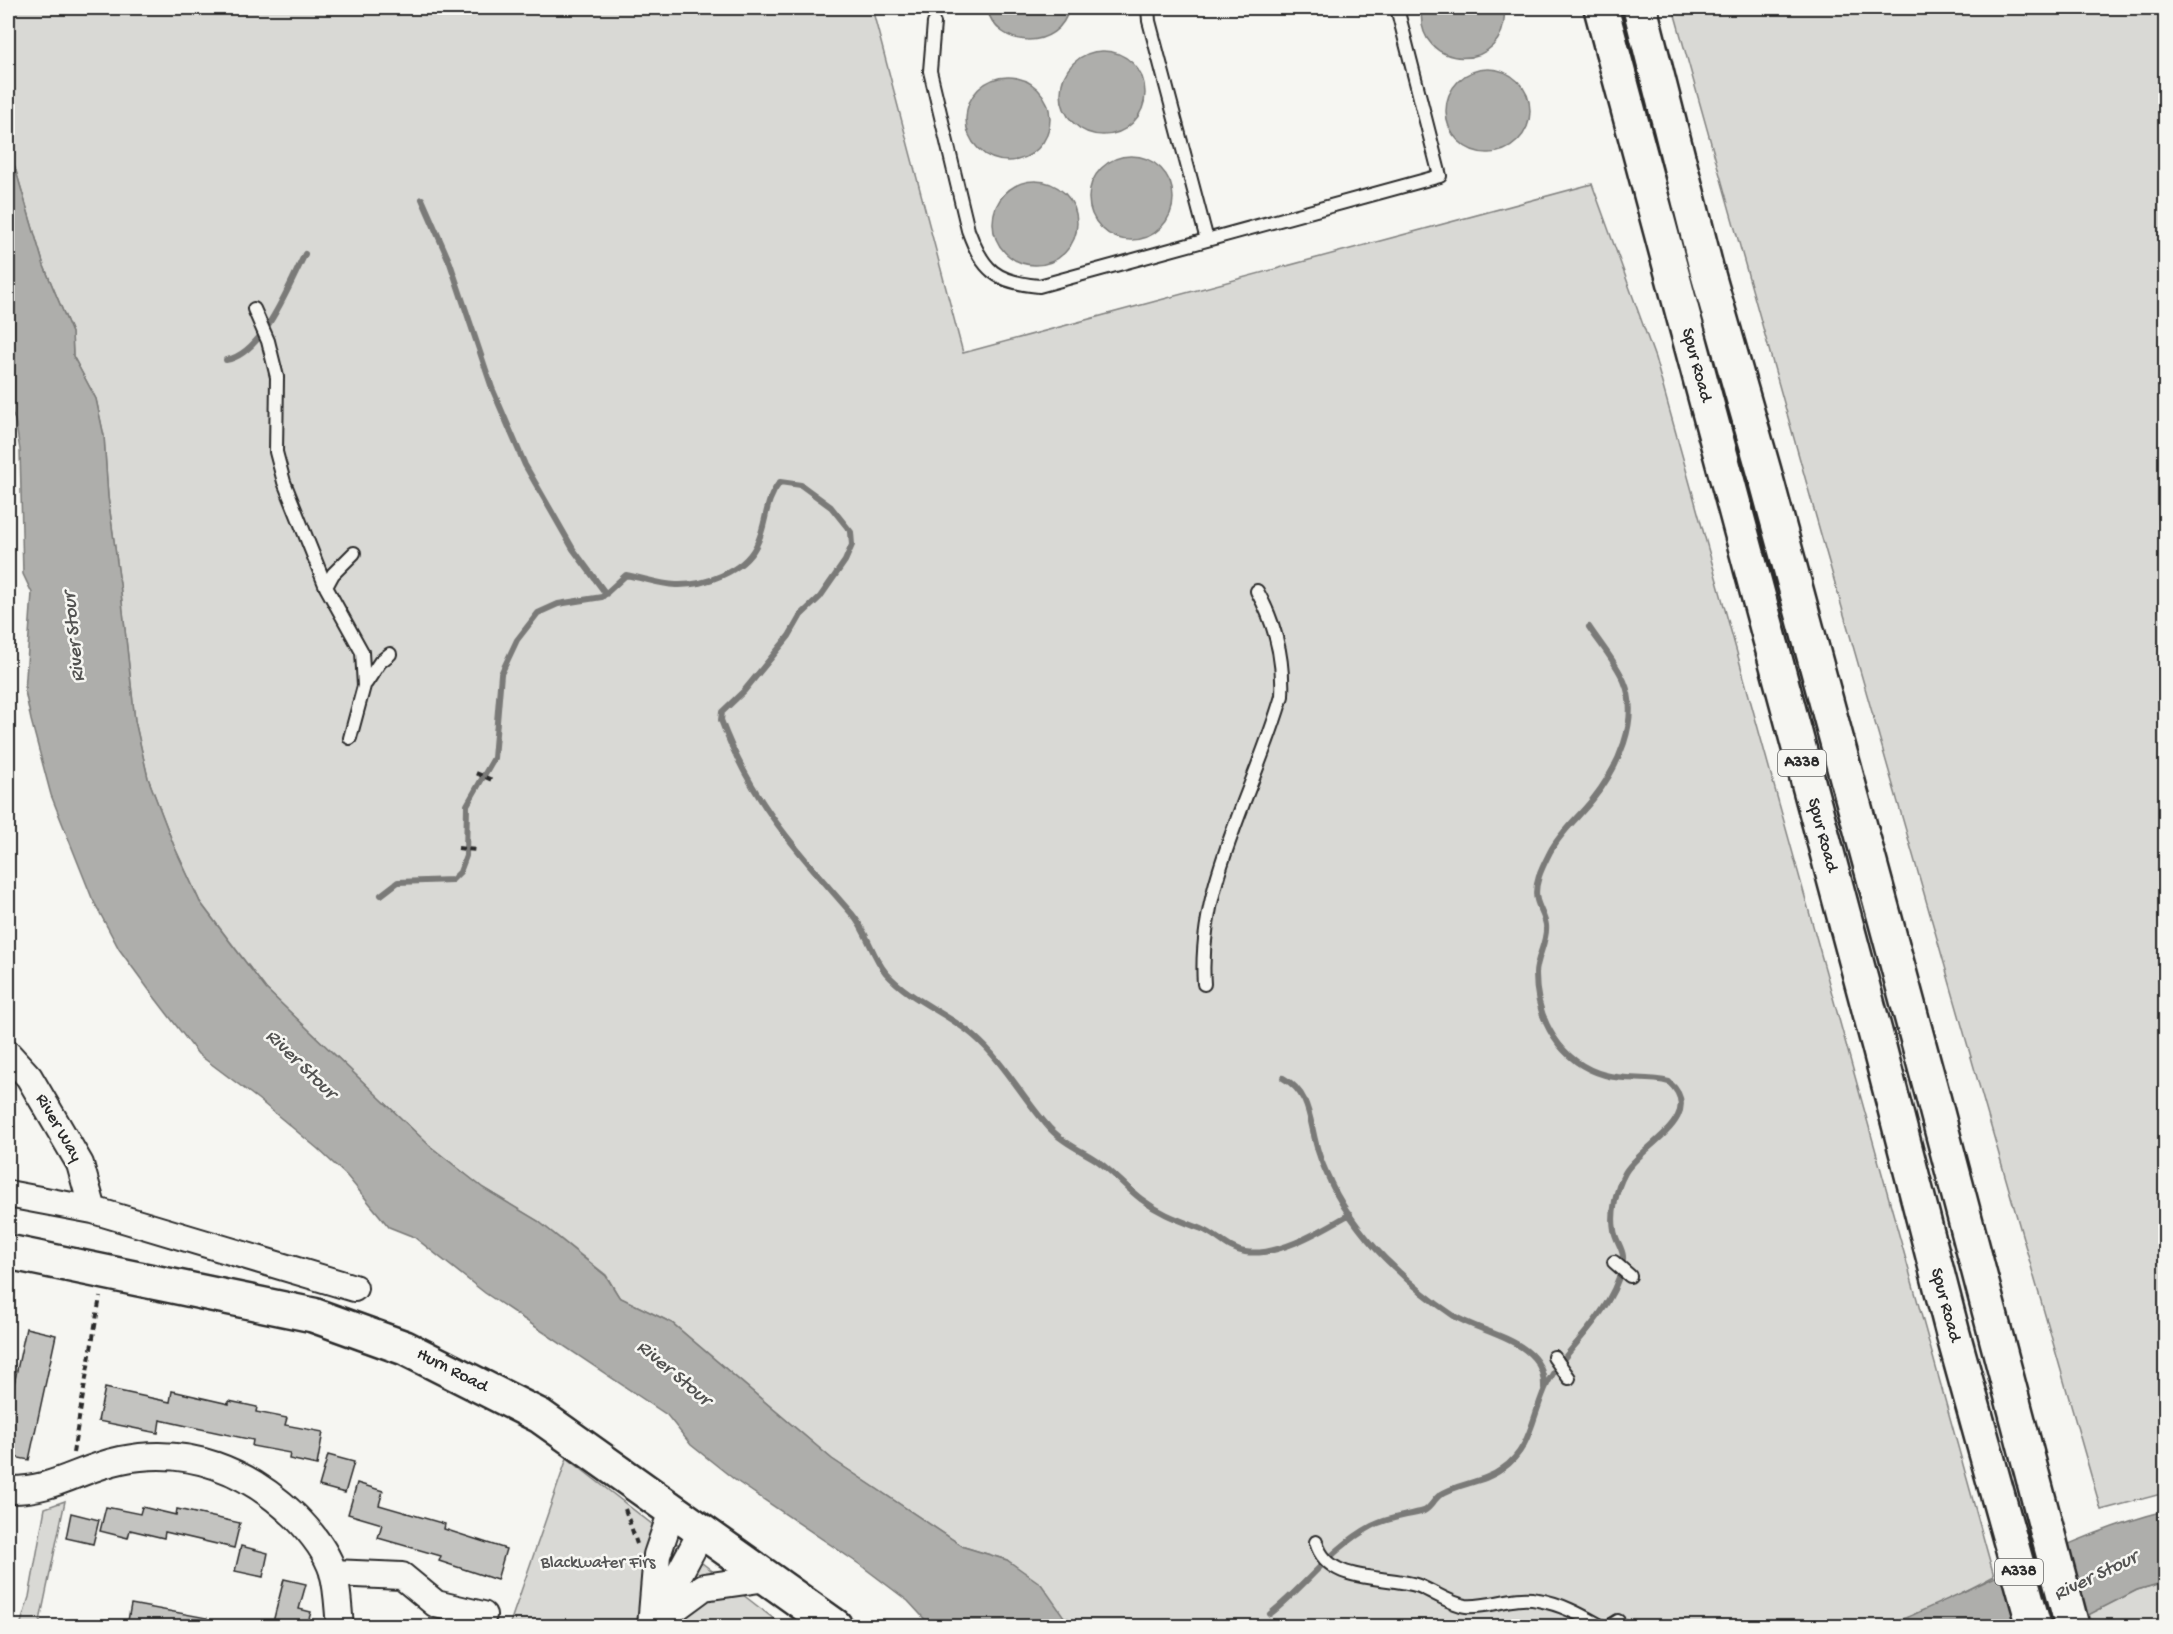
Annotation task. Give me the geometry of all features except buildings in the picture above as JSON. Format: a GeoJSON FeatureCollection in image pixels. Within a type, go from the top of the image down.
{"type":"FeatureCollection","features":[{"type":"Feature","properties":{"kind":"main road","name":"Spur Road"},"geometry":{"type":"LineString","coordinates":[[1601,8],[2003,1518],[2034,1626]]}},
{"type":"Feature","properties":{"kind":"main road","name":"Spur Road"},"geometry":{"type":"LineString","coordinates":[[1640,8],[1707,272],[1764,471],[2072,1626]]}},
{"type":"Feature","properties":{"kind":"main road","name":"Hurn Road"},"geometry":{"type":"LineString","coordinates":[[8,1252],[313,1315],[405,1348],[540,1416],[701,1533],[835,1626]]}},
{"type":"Feature","properties":{"kind":"street","name":"River Way"},"geometry":{"type":"LineString","coordinates":[[8,1054],[28,1077],[81,1164],[93,1210]]}},
{"type":"Feature","properties":{"kind":"street"},"geometry":{"type":"LineString","coordinates":[[8,1194],[93,1210],[354,1288]]}},
{"type":"Feature","properties":{"kind":"street"},"geometry":{"type":"LineString","coordinates":[[8,1490],[41,1489],[120,1460],[141,1457],[176,1456],[214,1464],[252,1481],[272,1494],[314,1536],[333,1573],[340,1626]]}},
{"type":"Feature","properties":{"kind":"street"},"geometry":{"type":"LineString","coordinates":[[651,1626],[657,1555],[672,1511]]}},
{"type":"Feature","properties":{"kind":"street"},"geometry":{"type":"LineString","coordinates":[[651,1626],[701,1533]]}},
{"type":"Feature","properties":{"kind":"street"},"geometry":{"type":"LineString","coordinates":[[333,1573],[402,1576],[436,1604],[483,1615]]}},
{"type":"Feature","properties":{"kind":"street"},"geometry":{"type":"LineString","coordinates":[[651,1626],[704,1587],[767,1578]]}},
{"type":"Feature","properties":{"kind":"lane"},"geometry":{"type":"LineString","coordinates":[[1148,8],[1149,21],[1207,240]]}},
{"type":"Feature","properties":{"kind":"lane"},"geometry":{"type":"LineString","coordinates":[[934,23],[930,71],[968,230],[977,255],[992,270],[1012,284],[1039,286],[1440,176],[1396,8]]}},
{"type":"Feature","properties":{"kind":"lane"},"geometry":{"type":"LineString","coordinates":[[255,314],[268,341],[277,377],[276,452],[287,490],[326,587],[362,652],[364,686]]}},
{"type":"Feature","properties":{"kind":"lane"},"geometry":{"type":"LineString","coordinates":[[326,587],[333,574],[354,553]]}},
{"type":"Feature","properties":{"kind":"lane"},"geometry":{"type":"LineString","coordinates":[[1204,984],[1203,962],[1208,915],[1282,696],[1282,660],[1276,634],[1257,591]]}},
{"type":"Feature","properties":{"kind":"lane"},"geometry":{"type":"LineString","coordinates":[[350,738],[364,686],[375,669],[390,654]]}},
{"type":"Feature","properties":{"kind":"lane"},"geometry":{"type":"LineString","coordinates":[[1614,1262],[1630,1276]]}},
{"type":"Feature","properties":{"kind":"lane"},"geometry":{"type":"LineString","coordinates":[[1554,1356],[1569,1378]]}},
{"type":"Feature","properties":{"kind":"lane"},"geometry":{"type":"LineString","coordinates":[[1316,1542],[1326,1559],[1355,1575],[1410,1583],[1464,1606],[1522,1598],[1557,1604],[1601,1626]]}},
{"type":"Feature","properties":{"kind":"path"},"geometry":{"type":"LineString","coordinates":[[476,773],[492,780]]}},
{"type":"Feature","properties":{"kind":"path"},"geometry":{"type":"LineString","coordinates":[[458,848],[476,850]]}},
{"type":"Feature","properties":{"kind":"path"},"geometry":{"type":"LineString","coordinates":[[69,1477],[101,1290]]}},
{"type":"Feature","properties":{"kind":"path"},"geometry":{"type":"LineString","coordinates":[[623,1504],[637,1544],[657,1555]]}},
{"type":"Feature","properties":{"kind":"green space"},"geometry":{"type":"Polygon","coordinates":[[[8,8],[872,8],[963,353],[1592,184],[1655,358],[1994,1576],[1916,1614],[1900,1620],[1864,1626],[1087,1626],[1064,1617],[1007,1560],[964,1547],[832,1459],[672,1323],[619,1297],[606,1275],[538,1221],[483,1188],[431,1147],[266,989],[200,902],[174,846],[148,778],[135,721],[108,497],[104,436],[96,399],[73,356],[72,333],[44,266],[8,144],[8,8]]]}},
{"type":"Feature","properties":{"kind":"green space"},"geometry":{"type":"Polygon","coordinates":[[[1673,8],[2165,8],[2165,1493],[2101,1510],[1820,531],[1673,8]]]}},
{"type":"Feature","properties":{"kind":"green space","name":"Blackwater Firs"},"geometry":{"type":"Polygon","coordinates":[[[567,1458],[783,1626],[509,1626],[567,1458]]]}},
{"type":"Feature","properties":{"kind":"green space"},"geometry":{"type":"Polygon","coordinates":[[[65,1501],[39,1626],[20,1626],[29,1597],[45,1508],[65,1501]]]}},
{"type":"Feature","properties":{"kind":"green space"},"geometry":{"type":"Polygon","coordinates":[[[2165,1582],[2165,1626],[2093,1626],[2089,1614],[2137,1590],[2165,1582]]]}},
{"type":"Feature","properties":{"kind":"water"},"geometry":{"type":"Polygon","coordinates":[[[987,8],[1069,8],[1063,22],[1054,32],[1041,38],[1028,40],[1015,38],[1002,32],[993,22],[987,8]]]}},
{"type":"Feature","properties":{"kind":"water"},"geometry":{"type":"Polygon","coordinates":[[[1422,8],[1504,8],[1502,30],[1493,45],[1479,55],[1462,58],[1446,54],[1432,45],[1423,29],[1422,8]]]}},
{"type":"Feature","properties":{"kind":"water"},"geometry":{"type":"Polygon","coordinates":[[[1103,51],[1119,54],[1133,63],[1142,77],[1145,93],[1142,109],[1133,123],[1119,132],[1103,135],[1087,132],[1073,123],[1064,109],[1061,93],[1064,77],[1073,63],[1087,54],[1103,51]]]}},
{"type":"Feature","properties":{"kind":"water"},"geometry":{"type":"Polygon","coordinates":[[[1488,69],[1504,72],[1518,81],[1527,95],[1530,111],[1527,127],[1518,141],[1504,150],[1488,153],[1472,150],[1458,141],[1449,127],[1446,111],[1449,95],[1458,81],[1472,72],[1488,69]]]}},
{"type":"Feature","properties":{"kind":"water"},"geometry":{"type":"Polygon","coordinates":[[[1008,77],[1024,80],[1038,89],[1047,103],[1050,119],[1047,135],[1038,149],[1024,158],[1008,161],[992,158],[978,149],[969,135],[966,119],[969,103],[978,89],[992,80],[1008,77]]]}},
{"type":"Feature","properties":{"kind":"water","name":"River Stour"},"geometry":{"type":"Polygon","coordinates":[[[8,144],[44,266],[72,333],[73,356],[96,399],[104,436],[108,497],[135,721],[148,778],[174,846],[200,902],[266,989],[431,1147],[483,1188],[538,1221],[606,1276],[619,1297],[672,1323],[832,1459],[964,1547],[1007,1560],[1041,1584],[1064,1617],[1087,1626],[931,1626],[908,1601],[859,1564],[735,1480],[691,1445],[667,1415],[485,1293],[414,1237],[389,1227],[347,1176],[318,1149],[258,1099],[198,1054],[119,949],[92,898],[51,795],[25,691],[32,593],[23,574],[20,450],[15,420],[8,405],[8,144]]]}},
{"type":"Feature","properties":{"kind":"water"},"geometry":{"type":"Polygon","coordinates":[[[1131,156],[1147,159],[1161,168],[1170,182],[1173,198],[1170,214],[1161,228],[1147,237],[1131,240],[1115,237],[1101,228],[1092,214],[1089,198],[1092,182],[1101,168],[1115,159],[1131,156]]]}},
{"type":"Feature","properties":{"kind":"water"},"geometry":{"type":"Polygon","coordinates":[[[1035,181],[1051,184],[1065,193],[1074,207],[1077,223],[1074,239],[1065,253],[1051,262],[1035,265],[1019,262],[1005,253],[996,239],[993,223],[996,207],[1005,193],[1019,184],[1035,181]]]}},
{"type":"Feature","properties":{"kind":"water","name":"River Stour"},"geometry":{"type":"Polygon","coordinates":[[[2165,1511],[2165,1582],[2137,1590],[2067,1626],[1864,1626],[1905,1619],[2103,1530],[2165,1511]]]}},
{"type":"Feature","properties":{"kind":"waterway"},"geometry":{"type":"LineString","coordinates":[[422,199],[450,263],[492,388],[525,465],[573,549],[606,594]]}},
{"type":"Feature","properties":{"kind":"waterway"},"geometry":{"type":"LineString","coordinates":[[226,360],[239,355],[263,332],[283,300],[305,254]]}},
{"type":"Feature","properties":{"kind":"waterway"},"geometry":{"type":"LineString","coordinates":[[381,895],[398,882],[452,880],[460,872],[466,856],[467,805],[494,758],[501,674],[517,640],[538,613],[558,604],[602,597],[626,575],[676,585],[698,583],[722,576],[742,563],[756,546],[768,505],[780,482],[801,485],[831,507],[851,532],[852,545],[845,561],[820,597],[801,615],[789,636],[744,691],[722,712],[721,720],[746,776],[761,800],[794,846],[857,921],[886,973],[917,999],[974,1036],[1003,1067],[1056,1135],[1099,1162],[1141,1199],[1163,1213],[1245,1252],[1272,1250],[1300,1241],[1350,1214]]}},
{"type":"Feature","properties":{"kind":"waterway"},"geometry":{"type":"LineString","coordinates":[[1270,1614],[1331,1556],[1357,1535],[1385,1521],[1424,1511],[1447,1491],[1495,1474],[1519,1453],[1550,1379],[1557,1367],[1594,1323],[1619,1278],[1623,1256],[1615,1233],[1613,1216],[1622,1179],[1633,1163],[1667,1130],[1676,1119],[1681,1107],[1679,1095],[1669,1082],[1605,1075],[1575,1060],[1563,1050],[1554,1037],[1540,1007],[1536,974],[1546,931],[1536,894],[1539,875],[1554,844],[1602,787],[1618,759],[1628,728],[1629,696],[1624,681],[1589,627]]}},
{"type":"Feature","properties":{"kind":"waterway"},"geometry":{"type":"LineString","coordinates":[[1283,1078],[1293,1085],[1305,1102],[1319,1154],[1331,1183],[1343,1206],[1367,1239],[1408,1280],[1446,1311],[1525,1349],[1535,1359],[1542,1372],[1544,1388]]}}]}
